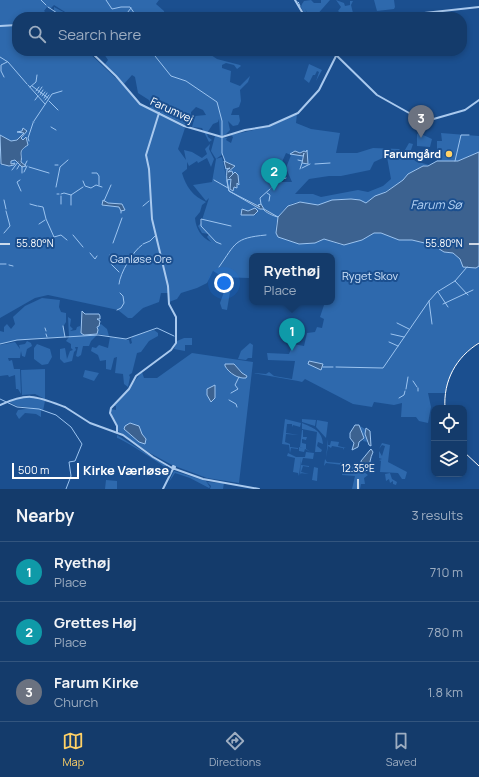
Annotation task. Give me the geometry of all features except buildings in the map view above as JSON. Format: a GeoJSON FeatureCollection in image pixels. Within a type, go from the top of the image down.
{"type":"FeatureCollection","features":[{"type":"Feature","properties":{"kind":"street"},"geometry":{"type":"LineString","coordinates":[[295,0],[302,12]]}},
{"type":"Feature","properties":{"kind":"street"},"geometry":{"type":"LineString","coordinates":[[434,12],[479,7]]}},
{"type":"Feature","properties":{"kind":"street"},"geometry":{"type":"LineString","coordinates":[[0,26],[12,26]]}},
{"type":"Feature","properties":{"kind":"street","name":"Farumvej"},"geometry":{"type":"LineString","coordinates":[[95,56],[116,76],[137,101],[184,126],[222,137],[245,130],[272,125],[298,113],[319,90],[336,56]]}},
{"type":"Feature","properties":{"kind":"street"},"geometry":{"type":"LineString","coordinates":[[337,56],[377,95],[414,116],[431,120],[465,110],[479,100]]}},
{"type":"Feature","properties":{"kind":"street"},"geometry":{"type":"LineString","coordinates":[[116,432],[117,426],[110,413],[111,408],[129,389],[138,374],[171,350],[176,342],[176,317],[169,304],[168,286],[152,219],[149,169],[146,155],[159,113]]}},
{"type":"Feature","properties":{"kind":"street"},"geometry":{"type":"LineString","coordinates":[[0,405],[30,395],[66,407],[86,421],[132,442]]}},
{"type":"Feature","properties":{"kind":"street"},"geometry":{"type":"LineString","coordinates":[[106,430],[116,432],[173,468],[203,479],[259,489]]}},
{"type":"Feature","properties":{"kind":"street"},"geometry":{"type":"LineString","coordinates":[[163,489],[173,468]]}},
{"type":"Feature","properties":{"kind":"green space"},"geometry":{"type":"Polygon","coordinates":[[[0,0],[159,0],[156,4],[164,12],[65,12],[54,5],[50,9],[47,7],[44,11],[45,12],[12,12],[12,56],[92,56],[123,85],[139,104],[185,128],[178,149],[186,160],[184,150],[192,152],[202,158],[207,154],[205,149],[210,144],[209,149],[214,159],[211,167],[207,158],[198,163],[197,161],[189,166],[187,162],[187,169],[182,173],[191,190],[197,197],[206,202],[202,205],[200,212],[195,218],[197,226],[204,238],[211,242],[207,237],[209,234],[202,233],[198,226],[201,223],[209,198],[206,201],[193,185],[212,182],[216,159],[211,151],[215,136],[227,138],[226,140],[231,143],[233,137],[231,135],[271,126],[297,114],[296,123],[311,129],[340,133],[336,153],[357,153],[373,148],[399,149],[401,151],[393,154],[392,152],[388,153],[389,155],[374,162],[370,170],[341,176],[309,179],[295,194],[313,194],[321,197],[358,190],[368,192],[383,186],[391,179],[387,157],[400,153],[399,155],[407,159],[402,155],[409,143],[413,144],[410,153],[415,161],[429,165],[416,169],[398,184],[366,203],[358,200],[344,199],[328,201],[321,205],[300,202],[290,205],[285,208],[279,217],[276,232],[299,243],[311,243],[324,239],[341,245],[362,240],[374,233],[381,232],[399,240],[412,240],[433,245],[444,252],[453,253],[472,267],[479,266],[479,342],[466,352],[457,364],[447,385],[445,393],[428,393],[431,407],[428,423],[419,421],[416,417],[401,417],[402,403],[394,405],[374,402],[372,407],[353,404],[305,379],[302,382],[253,373],[266,374],[269,372],[274,376],[292,379],[295,361],[268,360],[267,353],[289,354],[293,344],[304,346],[307,333],[315,332],[317,327],[322,328],[324,319],[320,317],[324,305],[335,305],[335,253],[249,253],[249,278],[218,277],[218,274],[213,271],[207,283],[181,293],[177,299],[169,302],[168,293],[161,293],[159,302],[143,308],[132,318],[128,318],[118,310],[48,295],[35,298],[0,318],[0,163],[1,165],[10,166],[12,165],[11,161],[15,160],[22,166],[25,165],[21,162],[22,153],[23,149],[28,145],[26,136],[23,140],[21,138],[11,141],[0,135],[0,0]],[[286,153],[273,182],[292,182],[286,168],[291,155],[286,153]],[[223,154],[216,159],[222,157],[227,181],[223,154]],[[225,161],[225,165],[230,168],[227,172],[235,166],[225,161]],[[227,172],[228,180],[232,176],[230,172],[227,172]],[[236,173],[231,179],[230,189],[233,191],[234,187],[237,188],[237,183],[239,185],[236,180],[236,173]],[[255,208],[248,211],[242,210],[241,214],[255,215],[258,211],[255,208]]]}},
{"type":"Feature","properties":{"kind":"green space"},"geometry":{"type":"Polygon","coordinates":[[[311,0],[314,3],[321,3],[321,0],[330,0],[319,12],[307,12],[305,9],[306,12],[304,12],[301,7],[304,1],[311,0]]]}},
{"type":"Feature","properties":{"kind":"green space"},"geometry":{"type":"Polygon","coordinates":[[[336,0],[344,3],[345,6],[350,5],[350,1],[353,1],[351,5],[353,12],[339,12],[338,11],[341,7],[336,0]]]}},
{"type":"Feature","properties":{"kind":"green space"},"geometry":{"type":"Polygon","coordinates":[[[374,0],[394,0],[395,7],[394,9],[377,11],[374,0]]]}},
{"type":"Feature","properties":{"kind":"green space"},"geometry":{"type":"Polygon","coordinates":[[[54,7],[64,12],[56,12],[54,7]]]}},
{"type":"Feature","properties":{"kind":"green space"},"geometry":{"type":"Polygon","coordinates":[[[105,56],[212,56],[217,59],[240,65],[241,66],[237,69],[234,65],[226,63],[222,65],[222,68],[231,71],[230,82],[240,86],[250,76],[248,82],[240,90],[241,101],[239,107],[233,109],[231,115],[239,115],[240,121],[238,125],[233,126],[228,121],[230,130],[225,135],[220,136],[219,119],[218,122],[213,124],[207,133],[208,137],[212,140],[209,142],[202,128],[192,127],[195,116],[206,115],[203,110],[196,107],[191,112],[191,122],[187,120],[185,125],[150,108],[149,100],[138,93],[135,77],[132,75],[124,84],[105,64],[108,60],[105,56]]]}},
{"type":"Feature","properties":{"kind":"green space"},"geometry":{"type":"Polygon","coordinates":[[[309,64],[322,70],[316,81],[319,72],[317,71],[309,83],[304,79],[309,64]]]}},
{"type":"Feature","properties":{"kind":"green space"},"geometry":{"type":"Polygon","coordinates":[[[421,132],[421,134],[432,139],[430,147],[417,146],[417,134],[421,132]]]}},
{"type":"Feature","properties":{"kind":"green space"},"geometry":{"type":"Polygon","coordinates":[[[441,133],[479,136],[479,152],[458,161],[437,161],[437,141],[442,141],[441,133]]]}},
{"type":"Feature","properties":{"kind":"green space"},"geometry":{"type":"Polygon","coordinates":[[[216,285],[231,286],[227,310],[222,309],[220,303],[224,292],[216,285]]]}},
{"type":"Feature","properties":{"kind":"green space"},"geometry":{"type":"Polygon","coordinates":[[[42,298],[60,300],[59,307],[61,312],[66,313],[66,322],[63,327],[65,337],[17,340],[0,344],[0,331],[4,332],[4,327],[7,324],[11,329],[15,324],[14,316],[25,306],[42,298]]]}},
{"type":"Feature","properties":{"kind":"green space"},"geometry":{"type":"Polygon","coordinates":[[[68,317],[71,319],[70,326],[73,329],[70,331],[76,330],[77,327],[80,326],[81,333],[84,335],[97,335],[91,341],[89,346],[83,346],[81,355],[78,357],[76,356],[78,347],[75,347],[76,350],[72,361],[64,363],[60,359],[60,349],[65,348],[67,359],[70,351],[73,350],[71,348],[71,344],[66,341],[69,337],[68,317]]]}},
{"type":"Feature","properties":{"kind":"green space"},"geometry":{"type":"Polygon","coordinates":[[[101,324],[107,329],[109,336],[98,334],[98,326],[101,324]]]}},
{"type":"Feature","properties":{"kind":"green space"},"geometry":{"type":"Polygon","coordinates":[[[154,330],[158,333],[158,336],[149,341],[141,352],[137,353],[132,373],[129,375],[128,387],[124,384],[123,374],[115,373],[117,357],[114,358],[111,370],[106,369],[106,360],[100,361],[98,355],[91,351],[92,347],[96,348],[99,345],[108,348],[110,337],[129,340],[130,344],[132,343],[131,339],[133,336],[154,330]]]}},
{"type":"Feature","properties":{"kind":"green space"},"geometry":{"type":"Polygon","coordinates":[[[184,338],[192,338],[192,345],[185,345],[185,351],[174,349],[177,341],[184,338]]]}},
{"type":"Feature","properties":{"kind":"green space"},"geometry":{"type":"Polygon","coordinates":[[[27,341],[31,343],[32,346],[27,349],[25,357],[22,356],[21,351],[20,358],[8,358],[9,361],[12,360],[14,369],[20,369],[21,394],[18,389],[16,389],[15,375],[9,377],[8,375],[0,376],[0,345],[15,342],[20,349],[19,345],[25,344],[27,341]]]}},
{"type":"Feature","properties":{"kind":"green space"},"geometry":{"type":"Polygon","coordinates":[[[250,343],[253,345],[252,358],[248,358],[246,360],[238,359],[241,351],[250,343]]]}},
{"type":"Feature","properties":{"kind":"green space"},"geometry":{"type":"Polygon","coordinates":[[[37,344],[50,349],[52,357],[48,364],[42,365],[34,359],[34,348],[37,344]]]}},
{"type":"Feature","properties":{"kind":"green space"},"geometry":{"type":"Polygon","coordinates":[[[192,353],[253,362],[239,483],[207,478],[172,465],[148,452],[118,431],[112,415],[111,409],[116,410],[116,406],[114,406],[142,372],[144,378],[157,378],[192,353]]]}},
{"type":"Feature","properties":{"kind":"green space"},"geometry":{"type":"Polygon","coordinates":[[[45,369],[45,399],[35,394],[22,395],[21,370],[45,369]]]}},
{"type":"Feature","properties":{"kind":"green space"},"geometry":{"type":"Polygon","coordinates":[[[85,370],[99,373],[94,381],[83,377],[85,370]]]}},
{"type":"Feature","properties":{"kind":"green space"},"geometry":{"type":"Polygon","coordinates":[[[24,396],[33,396],[45,401],[43,411],[41,410],[41,417],[36,414],[25,413],[19,419],[16,414],[18,410],[32,408],[17,406],[9,402],[24,396]]]}},
{"type":"Feature","properties":{"kind":"green space"},"geometry":{"type":"Polygon","coordinates":[[[285,419],[301,423],[300,427],[293,425],[292,427],[292,424],[287,424],[286,433],[299,435],[286,434],[285,442],[290,444],[290,447],[298,448],[291,448],[290,453],[289,445],[282,444],[285,419]]]}},
{"type":"Feature","properties":{"kind":"green space"},"geometry":{"type":"Polygon","coordinates":[[[302,419],[316,420],[315,426],[302,422],[302,419]]]}},
{"type":"Feature","properties":{"kind":"green space"},"geometry":{"type":"Polygon","coordinates":[[[317,420],[328,422],[326,438],[316,427],[317,420]]]}},
{"type":"Feature","properties":{"kind":"green space"},"geometry":{"type":"Polygon","coordinates":[[[302,423],[316,430],[321,436],[323,444],[318,442],[317,446],[322,450],[321,452],[315,452],[317,432],[302,429],[302,423]]]}},
{"type":"Feature","properties":{"kind":"green space"},"geometry":{"type":"Polygon","coordinates":[[[360,426],[365,429],[368,442],[363,441],[364,438],[360,432],[360,426]]]}},
{"type":"Feature","properties":{"kind":"green space"},"geometry":{"type":"Polygon","coordinates":[[[302,430],[303,437],[307,437],[306,440],[302,439],[302,443],[306,444],[306,449],[311,452],[305,449],[304,452],[299,451],[299,447],[303,448],[300,447],[302,430]]]}},
{"type":"Feature","properties":{"kind":"green space"},"geometry":{"type":"Polygon","coordinates":[[[117,435],[168,467],[169,471],[165,474],[165,467],[117,438],[117,435]]]}},
{"type":"Feature","properties":{"kind":"green space"},"geometry":{"type":"Polygon","coordinates":[[[328,439],[328,445],[330,445],[331,441],[339,442],[338,446],[346,448],[343,450],[343,448],[332,446],[331,448],[328,446],[326,458],[328,439]]]}},
{"type":"Feature","properties":{"kind":"green space"},"geometry":{"type":"Polygon","coordinates":[[[382,443],[390,445],[388,462],[407,472],[405,479],[402,479],[398,473],[380,472],[381,461],[379,460],[382,459],[379,458],[379,451],[382,456],[385,446],[382,445],[379,449],[382,443]]]}},
{"type":"Feature","properties":{"kind":"green space"},"geometry":{"type":"Polygon","coordinates":[[[306,452],[314,453],[313,459],[303,458],[301,465],[309,466],[303,466],[301,472],[309,474],[300,473],[301,458],[299,476],[298,473],[293,472],[295,458],[287,456],[288,453],[296,457],[305,457],[306,452]]]}},
{"type":"Feature","properties":{"kind":"green space"},"geometry":{"type":"Polygon","coordinates":[[[325,459],[327,462],[341,462],[365,473],[368,475],[364,478],[365,484],[361,484],[360,489],[352,489],[355,476],[342,475],[343,465],[326,463],[324,466],[325,459]]]}},
{"type":"Feature","properties":{"kind":"green space"},"geometry":{"type":"Polygon","coordinates":[[[314,467],[318,468],[317,481],[312,480],[314,467]]]}},
{"type":"Feature","properties":{"kind":"green space"},"geometry":{"type":"Polygon","coordinates":[[[174,471],[206,481],[210,487],[209,488],[190,478],[175,473],[169,482],[174,471]]]}},
{"type":"Feature","properties":{"kind":"green space"},"geometry":{"type":"Polygon","coordinates":[[[390,473],[392,479],[397,482],[396,485],[393,484],[393,481],[390,483],[389,479],[386,481],[385,474],[390,473]]]}},
{"type":"Feature","properties":{"kind":"green space"},"geometry":{"type":"Polygon","coordinates":[[[106,480],[117,481],[117,489],[105,489],[106,480]]]}},
{"type":"Feature","properties":{"kind":"green space"},"geometry":{"type":"Polygon","coordinates":[[[207,482],[224,483],[223,489],[210,489],[211,486],[207,482]]]}},
{"type":"Feature","properties":{"kind":"water"},"geometry":{"type":"Polygon","coordinates":[[[23,128],[27,131],[21,138],[23,140],[26,137],[28,145],[21,151],[21,162],[26,166],[22,167],[15,160],[11,161],[11,164],[15,163],[14,165],[9,166],[1,164],[0,135],[11,141],[17,140],[24,133],[17,132],[22,131],[23,128]]]}},
{"type":"Feature","properties":{"kind":"water"},"geometry":{"type":"Polygon","coordinates":[[[307,150],[308,164],[302,163],[304,153],[303,156],[290,154],[295,151],[300,153],[304,151],[306,152],[307,150]]]}},
{"type":"Feature","properties":{"kind":"water","name":"Farum Sø"},"geometry":{"type":"Polygon","coordinates":[[[479,152],[479,266],[476,268],[463,267],[460,259],[453,253],[444,252],[433,245],[412,240],[399,240],[381,233],[374,233],[362,240],[344,245],[324,239],[315,243],[299,244],[278,237],[276,233],[278,217],[288,206],[300,202],[318,205],[332,200],[351,199],[360,200],[366,203],[375,196],[386,192],[403,180],[408,174],[423,166],[428,166],[437,161],[458,161],[479,152]]]}},
{"type":"Feature","properties":{"kind":"water"},"geometry":{"type":"Polygon","coordinates":[[[224,161],[235,166],[228,172],[232,171],[233,174],[235,172],[238,175],[239,185],[237,183],[237,188],[234,187],[233,191],[230,189],[231,179],[227,180],[227,170],[230,168],[226,169],[224,161]]]}},
{"type":"Feature","properties":{"kind":"water"},"geometry":{"type":"Polygon","coordinates":[[[229,191],[260,207],[258,205],[261,204],[264,209],[278,217],[269,214],[263,209],[260,209],[229,191]]]}},
{"type":"Feature","properties":{"kind":"water"},"geometry":{"type":"Polygon","coordinates":[[[103,200],[108,203],[122,204],[125,210],[121,211],[119,207],[102,205],[103,200]]]}},
{"type":"Feature","properties":{"kind":"water"},"geometry":{"type":"Polygon","coordinates":[[[255,208],[258,211],[254,215],[241,215],[242,209],[248,211],[255,208]]]}},
{"type":"Feature","properties":{"kind":"water"},"geometry":{"type":"Polygon","coordinates":[[[82,311],[85,314],[99,314],[100,319],[97,319],[100,321],[99,326],[97,327],[97,334],[84,335],[81,333],[82,311]]]}},
{"type":"Feature","properties":{"kind":"water"},"geometry":{"type":"Polygon","coordinates":[[[309,361],[323,364],[321,370],[308,364],[309,361]]]}},
{"type":"Feature","properties":{"kind":"water"},"geometry":{"type":"Polygon","coordinates":[[[225,364],[234,364],[247,376],[246,378],[240,378],[234,375],[225,366],[225,364]]]}},
{"type":"Feature","properties":{"kind":"water"},"geometry":{"type":"Polygon","coordinates":[[[215,385],[215,398],[211,402],[207,395],[207,389],[215,385]]]}},
{"type":"Feature","properties":{"kind":"water"},"geometry":{"type":"Polygon","coordinates":[[[130,423],[139,426],[146,439],[145,444],[139,442],[124,429],[125,426],[130,423]]]}},
{"type":"Feature","properties":{"kind":"water"},"geometry":{"type":"Polygon","coordinates":[[[355,425],[359,425],[364,438],[359,442],[358,447],[352,450],[354,443],[350,438],[350,433],[355,425]]]}},
{"type":"Feature","properties":{"kind":"water"},"geometry":{"type":"Polygon","coordinates":[[[366,428],[370,431],[371,446],[369,445],[365,434],[366,428]]]}},
{"type":"Feature","properties":{"kind":"water"},"geometry":{"type":"Polygon","coordinates":[[[371,449],[373,452],[368,470],[365,471],[362,469],[361,461],[371,449]]]}},
{"type":"Feature","properties":{"kind":"waterway"},"geometry":{"type":"LineString","coordinates":[[41,0],[46,5]]}},
{"type":"Feature","properties":{"kind":"waterway"},"geometry":{"type":"LineString","coordinates":[[106,0],[112,9],[130,7],[134,12]]}},
{"type":"Feature","properties":{"kind":"waterway"},"geometry":{"type":"LineString","coordinates":[[48,7],[56,12]]}},
{"type":"Feature","properties":{"kind":"waterway"},"geometry":{"type":"LineString","coordinates":[[128,12],[131,8]]}},
{"type":"Feature","properties":{"kind":"waterway"},"geometry":{"type":"LineString","coordinates":[[155,56],[171,76],[186,81],[217,102],[222,121],[222,153],[225,161]]}},
{"type":"Feature","properties":{"kind":"waterway"},"geometry":{"type":"LineString","coordinates":[[0,57],[8,62],[27,84]]}},
{"type":"Feature","properties":{"kind":"waterway"},"geometry":{"type":"LineString","coordinates":[[4,77],[1,71],[1,65],[7,62]]}},
{"type":"Feature","properties":{"kind":"waterway"},"geometry":{"type":"LineString","coordinates":[[30,87],[36,82],[37,75]]}},
{"type":"Feature","properties":{"kind":"waterway"},"geometry":{"type":"LineString","coordinates":[[28,85],[45,104]]}},
{"type":"Feature","properties":{"kind":"waterway"},"geometry":{"type":"LineString","coordinates":[[32,86],[48,98]]}},
{"type":"Feature","properties":{"kind":"waterway"},"geometry":{"type":"LineString","coordinates":[[36,91],[39,87]]}},
{"type":"Feature","properties":{"kind":"waterway"},"geometry":{"type":"LineString","coordinates":[[38,93],[42,87]]}},
{"type":"Feature","properties":{"kind":"waterway"},"geometry":{"type":"LineString","coordinates":[[40,95],[43,90]]}},
{"type":"Feature","properties":{"kind":"waterway"},"geometry":{"type":"LineString","coordinates":[[34,121],[52,94],[62,91]]}},
{"type":"Feature","properties":{"kind":"waterway"},"geometry":{"type":"LineString","coordinates":[[42,96],[45,92]]}},
{"type":"Feature","properties":{"kind":"waterway"},"geometry":{"type":"LineString","coordinates":[[44,98],[47,93]]}},
{"type":"Feature","properties":{"kind":"waterway"},"geometry":{"type":"LineString","coordinates":[[45,100],[49,95]]}},
{"type":"Feature","properties":{"kind":"waterway"},"geometry":{"type":"LineString","coordinates":[[35,100],[38,96]]}},
{"type":"Feature","properties":{"kind":"waterway"},"geometry":{"type":"LineString","coordinates":[[49,101],[58,110]]}},
{"type":"Feature","properties":{"kind":"waterway"},"geometry":{"type":"LineString","coordinates":[[29,141],[28,138],[33,123]]}},
{"type":"Feature","properties":{"kind":"waterway"},"geometry":{"type":"LineString","coordinates":[[51,127],[56,130]]}},
{"type":"Feature","properties":{"kind":"waterway"},"geometry":{"type":"LineString","coordinates":[[455,161],[461,135],[469,135]]}},
{"type":"Feature","properties":{"kind":"waterway"},"geometry":{"type":"LineString","coordinates":[[56,187],[60,167],[68,160]]}},
{"type":"Feature","properties":{"kind":"waterway"},"geometry":{"type":"LineString","coordinates":[[298,160],[302,161]]}},
{"type":"Feature","properties":{"kind":"waterway"},"geometry":{"type":"LineString","coordinates":[[25,165],[27,161]]}},
{"type":"Feature","properties":{"kind":"waterway"},"geometry":{"type":"LineString","coordinates":[[12,170],[18,162]]}},
{"type":"Feature","properties":{"kind":"waterway"},"geometry":{"type":"LineString","coordinates":[[300,169],[302,163]]}},
{"type":"Feature","properties":{"kind":"waterway"},"geometry":{"type":"LineString","coordinates":[[315,164],[330,163]]}},
{"type":"Feature","properties":{"kind":"waterway"},"geometry":{"type":"LineString","coordinates":[[17,169],[20,164]]}},
{"type":"Feature","properties":{"kind":"waterway"},"geometry":{"type":"LineString","coordinates":[[302,168],[310,164]]}},
{"type":"Feature","properties":{"kind":"waterway"},"geometry":{"type":"LineString","coordinates":[[22,166],[22,173]]}},
{"type":"Feature","properties":{"kind":"waterway"},"geometry":{"type":"LineString","coordinates":[[24,172],[27,166]]}},
{"type":"Feature","properties":{"kind":"waterway"},"geometry":{"type":"LineString","coordinates":[[29,167],[49,173]]}},
{"type":"Feature","properties":{"kind":"waterway"},"geometry":{"type":"LineString","coordinates":[[92,173],[97,173],[99,176],[99,185]]}},
{"type":"Feature","properties":{"kind":"waterway"},"geometry":{"type":"LineString","coordinates":[[272,187],[277,181],[286,178]]}},
{"type":"Feature","properties":{"kind":"waterway"},"geometry":{"type":"LineString","coordinates":[[20,180],[17,182],[21,191]]}},
{"type":"Feature","properties":{"kind":"waterway"},"geometry":{"type":"LineString","coordinates":[[214,180],[228,188]]}},
{"type":"Feature","properties":{"kind":"waterway"},"geometry":{"type":"LineString","coordinates":[[83,181],[85,186],[91,188],[96,185],[102,187]]}},
{"type":"Feature","properties":{"kind":"waterway"},"geometry":{"type":"LineString","coordinates":[[104,201],[111,185]]}},
{"type":"Feature","properties":{"kind":"waterway"},"geometry":{"type":"LineString","coordinates":[[71,205],[71,195],[83,187]]}},
{"type":"Feature","properties":{"kind":"waterway"},"geometry":{"type":"LineString","coordinates":[[261,204],[260,198],[270,189]]}},
{"type":"Feature","properties":{"kind":"waterway"},"geometry":{"type":"LineString","coordinates":[[61,194],[64,193],[71,195]]}},
{"type":"Feature","properties":{"kind":"waterway"},"geometry":{"type":"LineString","coordinates":[[267,193],[270,195],[269,201]]}},
{"type":"Feature","properties":{"kind":"waterway"},"geometry":{"type":"LineString","coordinates":[[61,196],[61,204]]}},
{"type":"Feature","properties":{"kind":"waterway"},"geometry":{"type":"LineString","coordinates":[[4,200],[6,209]]}},
{"type":"Feature","properties":{"kind":"waterway"},"geometry":{"type":"LineString","coordinates":[[143,206],[149,201]]}},
{"type":"Feature","properties":{"kind":"waterway"},"geometry":{"type":"LineString","coordinates":[[30,204],[37,206]]}},
{"type":"Feature","properties":{"kind":"waterway"},"geometry":{"type":"LineString","coordinates":[[38,206],[43,207],[46,219],[54,237],[61,235],[67,240]]}},
{"type":"Feature","properties":{"kind":"waterway"},"geometry":{"type":"LineString","coordinates":[[4,233],[10,226],[6,211]]}},
{"type":"Feature","properties":{"kind":"waterway"},"geometry":{"type":"LineString","coordinates":[[113,243],[122,218]]}},
{"type":"Feature","properties":{"kind":"waterway"},"geometry":{"type":"LineString","coordinates":[[221,244],[216,242],[201,226],[201,219],[231,226]]}},
{"type":"Feature","properties":{"kind":"waterway"},"geometry":{"type":"LineString","coordinates":[[39,224],[45,220]]}},
{"type":"Feature","properties":{"kind":"waterway"},"geometry":{"type":"LineString","coordinates":[[73,235],[83,247]]}},
{"type":"Feature","properties":{"kind":"waterway"},"geometry":{"type":"LineString","coordinates":[[219,267],[237,243],[255,236],[266,235]]}},
{"type":"Feature","properties":{"kind":"waterway"},"geometry":{"type":"LineString","coordinates":[[143,244],[150,241],[155,236]]}},
{"type":"Feature","properties":{"kind":"waterway"},"geometry":{"type":"LineString","coordinates":[[119,284],[128,263],[138,248],[142,245]]}},
{"type":"Feature","properties":{"kind":"waterway"},"geometry":{"type":"LineString","coordinates":[[90,253],[95,259],[97,256]]}},
{"type":"Feature","properties":{"kind":"waterway"},"geometry":{"type":"LineString","coordinates":[[110,255],[111,264],[119,272]]}},
{"type":"Feature","properties":{"kind":"waterway"},"geometry":{"type":"LineString","coordinates":[[0,264],[6,264]]}},
{"type":"Feature","properties":{"kind":"waterway"},"geometry":{"type":"LineString","coordinates":[[9,265],[13,266]]}},
{"type":"Feature","properties":{"kind":"waterway"},"geometry":{"type":"LineString","coordinates":[[336,367],[383,368],[429,301],[437,292],[455,281],[467,267]]}},
{"type":"Feature","properties":{"kind":"waterway"},"geometry":{"type":"LineString","coordinates":[[455,281],[468,295]]}},
{"type":"Feature","properties":{"kind":"waterway"},"geometry":{"type":"LineString","coordinates":[[219,287],[224,292]]}},
{"type":"Feature","properties":{"kind":"waterway"},"geometry":{"type":"LineString","coordinates":[[443,304],[473,290]]}},
{"type":"Feature","properties":{"kind":"waterway"},"geometry":{"type":"LineString","coordinates":[[438,292],[448,307]]}},
{"type":"Feature","properties":{"kind":"waterway"},"geometry":{"type":"LineString","coordinates":[[117,310],[121,308],[124,303],[123,296],[120,293]]}},
{"type":"Feature","properties":{"kind":"waterway"},"geometry":{"type":"LineString","coordinates":[[429,301],[432,324]]}},
{"type":"Feature","properties":{"kind":"waterway"},"geometry":{"type":"LineString","coordinates":[[397,323],[409,329]]}},
{"type":"Feature","properties":{"kind":"waterway"},"geometry":{"type":"LineString","coordinates":[[63,326],[65,337]]}},
{"type":"Feature","properties":{"kind":"waterway"},"geometry":{"type":"LineString","coordinates":[[0,344],[17,340],[98,335],[126,339],[157,328],[174,336]]}},
{"type":"Feature","properties":{"kind":"waterway"},"geometry":{"type":"LineString","coordinates":[[391,334],[404,337]]}},
{"type":"Feature","properties":{"kind":"waterway"},"geometry":{"type":"LineString","coordinates":[[389,342],[398,346]]}},
{"type":"Feature","properties":{"kind":"waterway"},"geometry":{"type":"LineString","coordinates":[[323,367],[333,367]]}},
{"type":"Feature","properties":{"kind":"waterway"},"geometry":{"type":"LineString","coordinates":[[231,393],[238,389],[235,385],[239,377]]}},
{"type":"Feature","properties":{"kind":"waterway"},"geometry":{"type":"LineString","coordinates":[[406,389],[408,377]]}},
{"type":"Feature","properties":{"kind":"waterway"},"geometry":{"type":"LineString","coordinates":[[413,381],[417,387]]}},
{"type":"Feature","properties":{"kind":"waterway"},"geometry":{"type":"LineString","coordinates":[[399,398],[404,395],[405,391]]}},
{"type":"Feature","properties":{"kind":"waterway"},"geometry":{"type":"LineString","coordinates":[[0,399],[17,407],[39,409],[56,415],[71,427],[82,444],[75,461],[69,462],[71,476],[66,489]]}},
{"type":"Feature","properties":{"kind":"waterway"},"geometry":{"type":"LineString","coordinates":[[229,400],[236,404],[237,407]]}},
{"type":"Feature","properties":{"kind":"tram line"},"geometry":{"type":"LineString","coordinates":[[445,405],[446,388],[453,371],[464,355],[479,343]]}},
{"type":"Feature","properties":{"kind":"tram line"},"geometry":{"type":"LineString","coordinates":[[467,455],[479,466]]}},
{"type":"Feature","properties":{"kind":"place","name":"Farum Kirke"},"geometry":{"type":"Point","coordinates":[421,138]}},
{"type":"Feature","properties":{"kind":"place","name":"Farumgård"},"geometry":{"type":"Point","coordinates":[449,154]}},
{"type":"Feature","properties":{"kind":"place","name":"Grettes Høj"},"geometry":{"type":"Point","coordinates":[274,191]}},
{"type":"Feature","properties":{"kind":"place","name":"Ryethøj"},"geometry":{"type":"Point","coordinates":[292,351]}},
{"type":"Feature","properties":{"kind":"district","name":"Kirke Værløse"},"geometry":{"type":"Point","coordinates":[126,470]}},
{"type":"Feature","properties":{"kind":"park label","name":"Ganløse Ore"},"geometry":{"type":"Point","coordinates":[141,259]}},
{"type":"Feature","properties":{"kind":"park label","name":"Ryget Skov"},"geometry":{"type":"Point","coordinates":[370,276]}}]}
